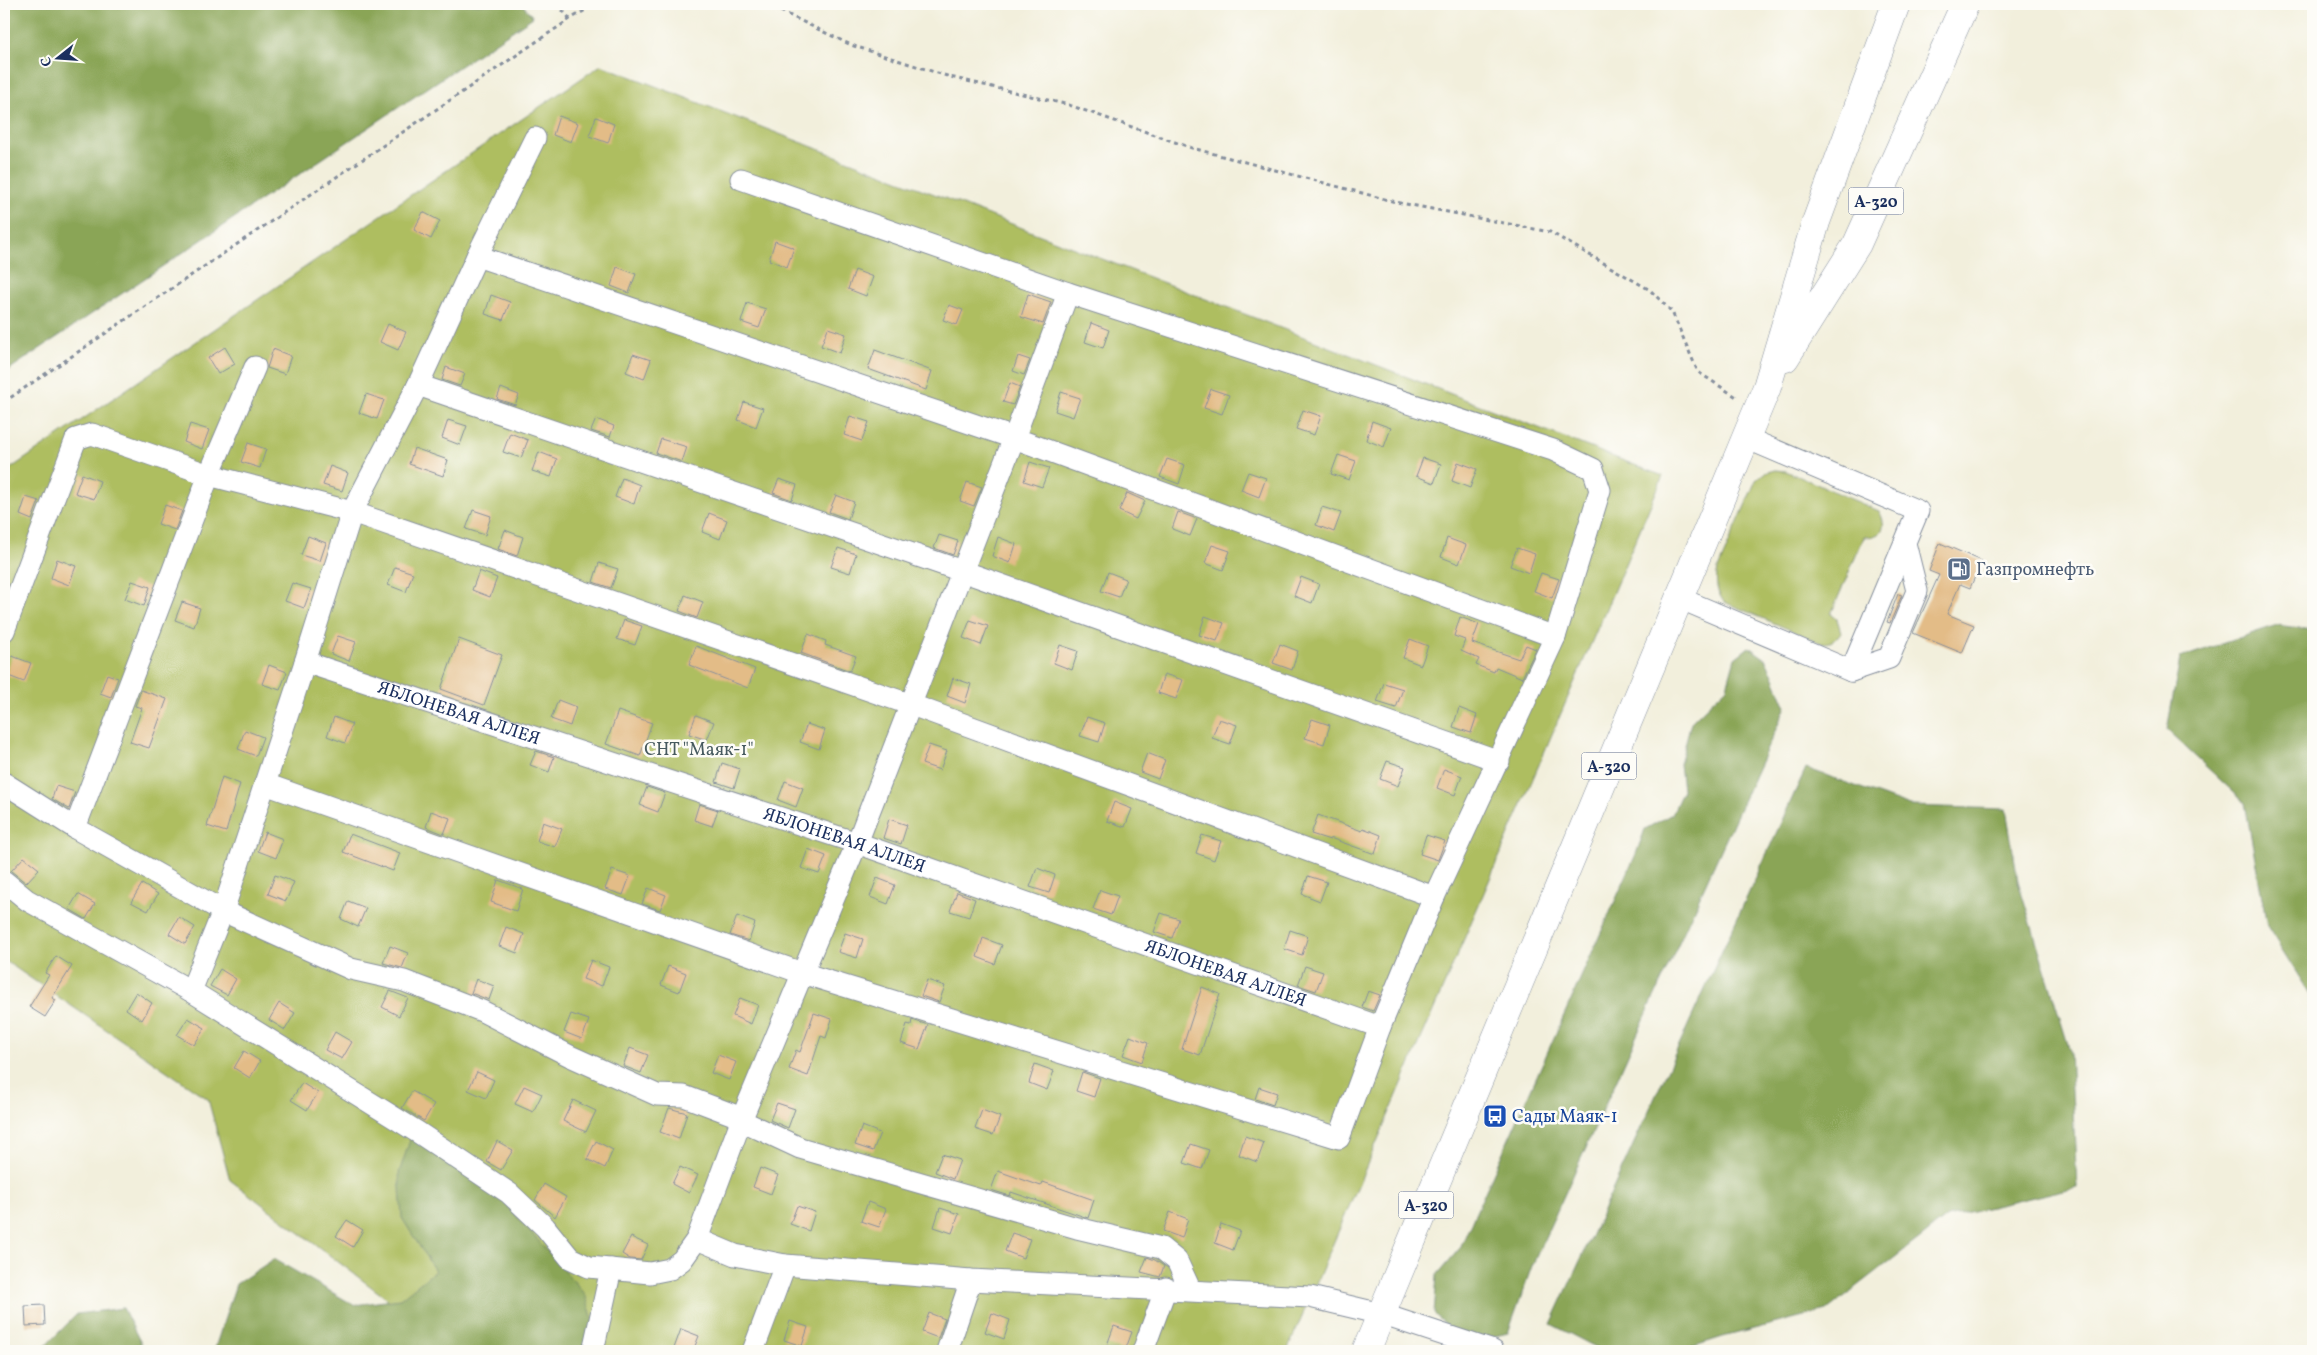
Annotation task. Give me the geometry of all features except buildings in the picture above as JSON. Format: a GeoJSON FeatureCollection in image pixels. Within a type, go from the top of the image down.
{"type":"FeatureCollection","features":[{"type":"Feature","properties":{"kind":"highway","name":"А-320"},"geometry":{"type":"LineString","coordinates":[[1366,1351],[1763,398],[1816,222],[1896,4]]}},
{"type":"Feature","properties":{"kind":"highway","name":"А-320"},"geometry":{"type":"LineString","coordinates":[[1763,398],[1856,244],[1965,4]]}},
{"type":"Feature","properties":{"kind":"lane"},"geometry":{"type":"LineString","coordinates":[[191,991],[223,911],[352,512],[418,385],[477,256],[535,138]]}},
{"type":"Feature","properties":{"kind":"lane"},"geometry":{"type":"LineString","coordinates":[[265,784],[802,973],[1339,1138],[1380,1027],[1434,897],[1499,761],[1555,637],[1600,490],[1593,469],[1553,450],[1068,293],[741,179]]}},
{"type":"Feature","properties":{"kind":"lane"},"geometry":{"type":"LineString","coordinates":[[477,256],[1014,438],[1555,637]]}},
{"type":"Feature","properties":{"kind":"lane"},"geometry":{"type":"LineString","coordinates":[[4,881],[27,900],[191,991],[419,1133],[508,1193],[545,1227],[570,1258],[589,1267],[650,1273],[670,1269],[682,1260],[697,1239],[742,1120],[857,843],[909,704],[1014,438],[1068,293]]}},
{"type":"Feature","properties":{"kind":"lane"},"geometry":{"type":"LineString","coordinates":[[75,828],[210,475],[255,367]]}},
{"type":"Feature","properties":{"kind":"lane"},"geometry":{"type":"LineString","coordinates":[[418,385],[962,571],[1499,761]]}},
{"type":"Feature","properties":{"kind":"lane"},"geometry":{"type":"LineString","coordinates":[[4,631],[76,439],[92,434],[210,475],[352,512],[909,704],[1434,897]]}},
{"type":"Feature","properties":{"kind":"lane"},"geometry":{"type":"LineString","coordinates":[[1746,438],[1918,511],[1851,671]]}},
{"type":"Feature","properties":{"kind":"lane"},"geometry":{"type":"LineString","coordinates":[[1679,598],[1851,671],[1890,658],[1917,591],[1905,543]]}},
{"type":"Feature","properties":{"kind":"lane","name":"ЯБЛОНЕВАЯ АЛЛЕЯ"},"geometry":{"type":"LineString","coordinates":[[305,662],[857,843],[1380,1027]]}},
{"type":"Feature","properties":{"kind":"lane"},"geometry":{"type":"LineString","coordinates":[[4,783],[75,828],[223,911],[351,969],[404,981],[482,1011],[570,1056],[657,1095],[684,1096],[742,1120],[800,1148],[1077,1228],[1161,1248],[1177,1261],[1190,1289]]}},
{"type":"Feature","properties":{"kind":"lane"},"geometry":{"type":"LineString","coordinates":[[697,1239],[735,1255],[785,1265],[971,1280],[1190,1289],[1310,1297],[1381,1314],[1492,1351]]}},
{"type":"Feature","properties":{"kind":"lane"},"geometry":{"type":"LineString","coordinates":[[753,1351],[785,1265]]}},
{"type":"Feature","properties":{"kind":"lane"},"geometry":{"type":"LineString","coordinates":[[593,1351],[611,1269]]}},
{"type":"Feature","properties":{"kind":"lane"},"geometry":{"type":"LineString","coordinates":[[947,1351],[971,1280]]}},
{"type":"Feature","properties":{"kind":"lane"},"geometry":{"type":"LineString","coordinates":[[1144,1351],[1166,1288]]}},
{"type":"Feature","properties":{"kind":"path"},"geometry":{"type":"LineString","coordinates":[[558,4],[570,19]]}},
{"type":"Feature","properties":{"kind":"path"},"geometry":{"type":"LineString","coordinates":[[4,402],[570,19],[596,4]]}},
{"type":"Feature","properties":{"kind":"path"},"geometry":{"type":"LineString","coordinates":[[766,4],[850,45],[950,77],[1069,105],[1192,148],[1396,202],[1550,232],[1650,290],[1672,312],[1698,372],[1763,398]]}},
{"type":"Feature","properties":{"kind":"green space"},"geometry":{"type":"Polygon","coordinates":[[[4,4],[522,4],[533,17],[4,373],[4,4]]]}},
{"type":"Feature","properties":{"kind":"green space","name":"СНТ \"Маяк-1\""},"geometry":{"type":"Polygon","coordinates":[[[601,65],[1663,476],[1287,1351],[456,1351],[230,1180],[208,1099],[4,960],[4,473],[601,65]]]}},
{"type":"Feature","properties":{"kind":"green space"},"geometry":{"type":"Polygon","coordinates":[[[1775,470],[1786,471],[1879,511],[1882,517],[1882,530],[1876,535],[1864,537],[1831,614],[1837,619],[1841,632],[1830,642],[1821,643],[1724,602],[1719,594],[1716,582],[1718,569],[1756,480],[1764,473],[1775,470]]]}},
{"type":"Feature","properties":{"kind":"green space"},"geometry":{"type":"Polygon","coordinates":[[[2277,625],[2313,630],[2313,999],[2267,926],[2245,803],[2167,730],[2180,658],[2277,625]]]}},
{"type":"Feature","properties":{"kind":"green space"},"geometry":{"type":"Polygon","coordinates":[[[1749,647],[1766,659],[1786,707],[1532,1266],[1508,1333],[1483,1339],[1452,1330],[1434,1314],[1437,1275],[1460,1248],[1636,854],[1645,829],[1672,814],[1683,790],[1680,764],[1691,722],[1727,687],[1735,658],[1749,647]]]}},
{"type":"Feature","properties":{"kind":"green space"},"geometry":{"type":"Polygon","coordinates":[[[1806,768],[1910,806],[2006,809],[2018,881],[2070,1051],[2077,1187],[1947,1217],[1827,1310],[1723,1337],[1679,1351],[1603,1351],[1551,1324],[1806,768]]]}},
{"type":"Feature","properties":{"kind":"green space"},"geometry":{"type":"Polygon","coordinates":[[[411,1137],[490,1186],[585,1294],[602,1349],[601,1351],[214,1351],[236,1284],[274,1259],[354,1305],[400,1299],[435,1271],[402,1218],[399,1173],[411,1137]]]}},
{"type":"Feature","properties":{"kind":"green space"},"geometry":{"type":"Polygon","coordinates":[[[123,1308],[145,1351],[43,1351],[45,1346],[77,1314],[123,1308]]]}},
{"type":"Feature","properties":{"kind":"place","name":"Газпромнефть"},"geometry":{"type":"Point","coordinates":[1959,569]}},
{"type":"Feature","properties":{"kind":"place","name":"Сады Маяк-1"},"geometry":{"type":"Point","coordinates":[1495,1116]}}]}
